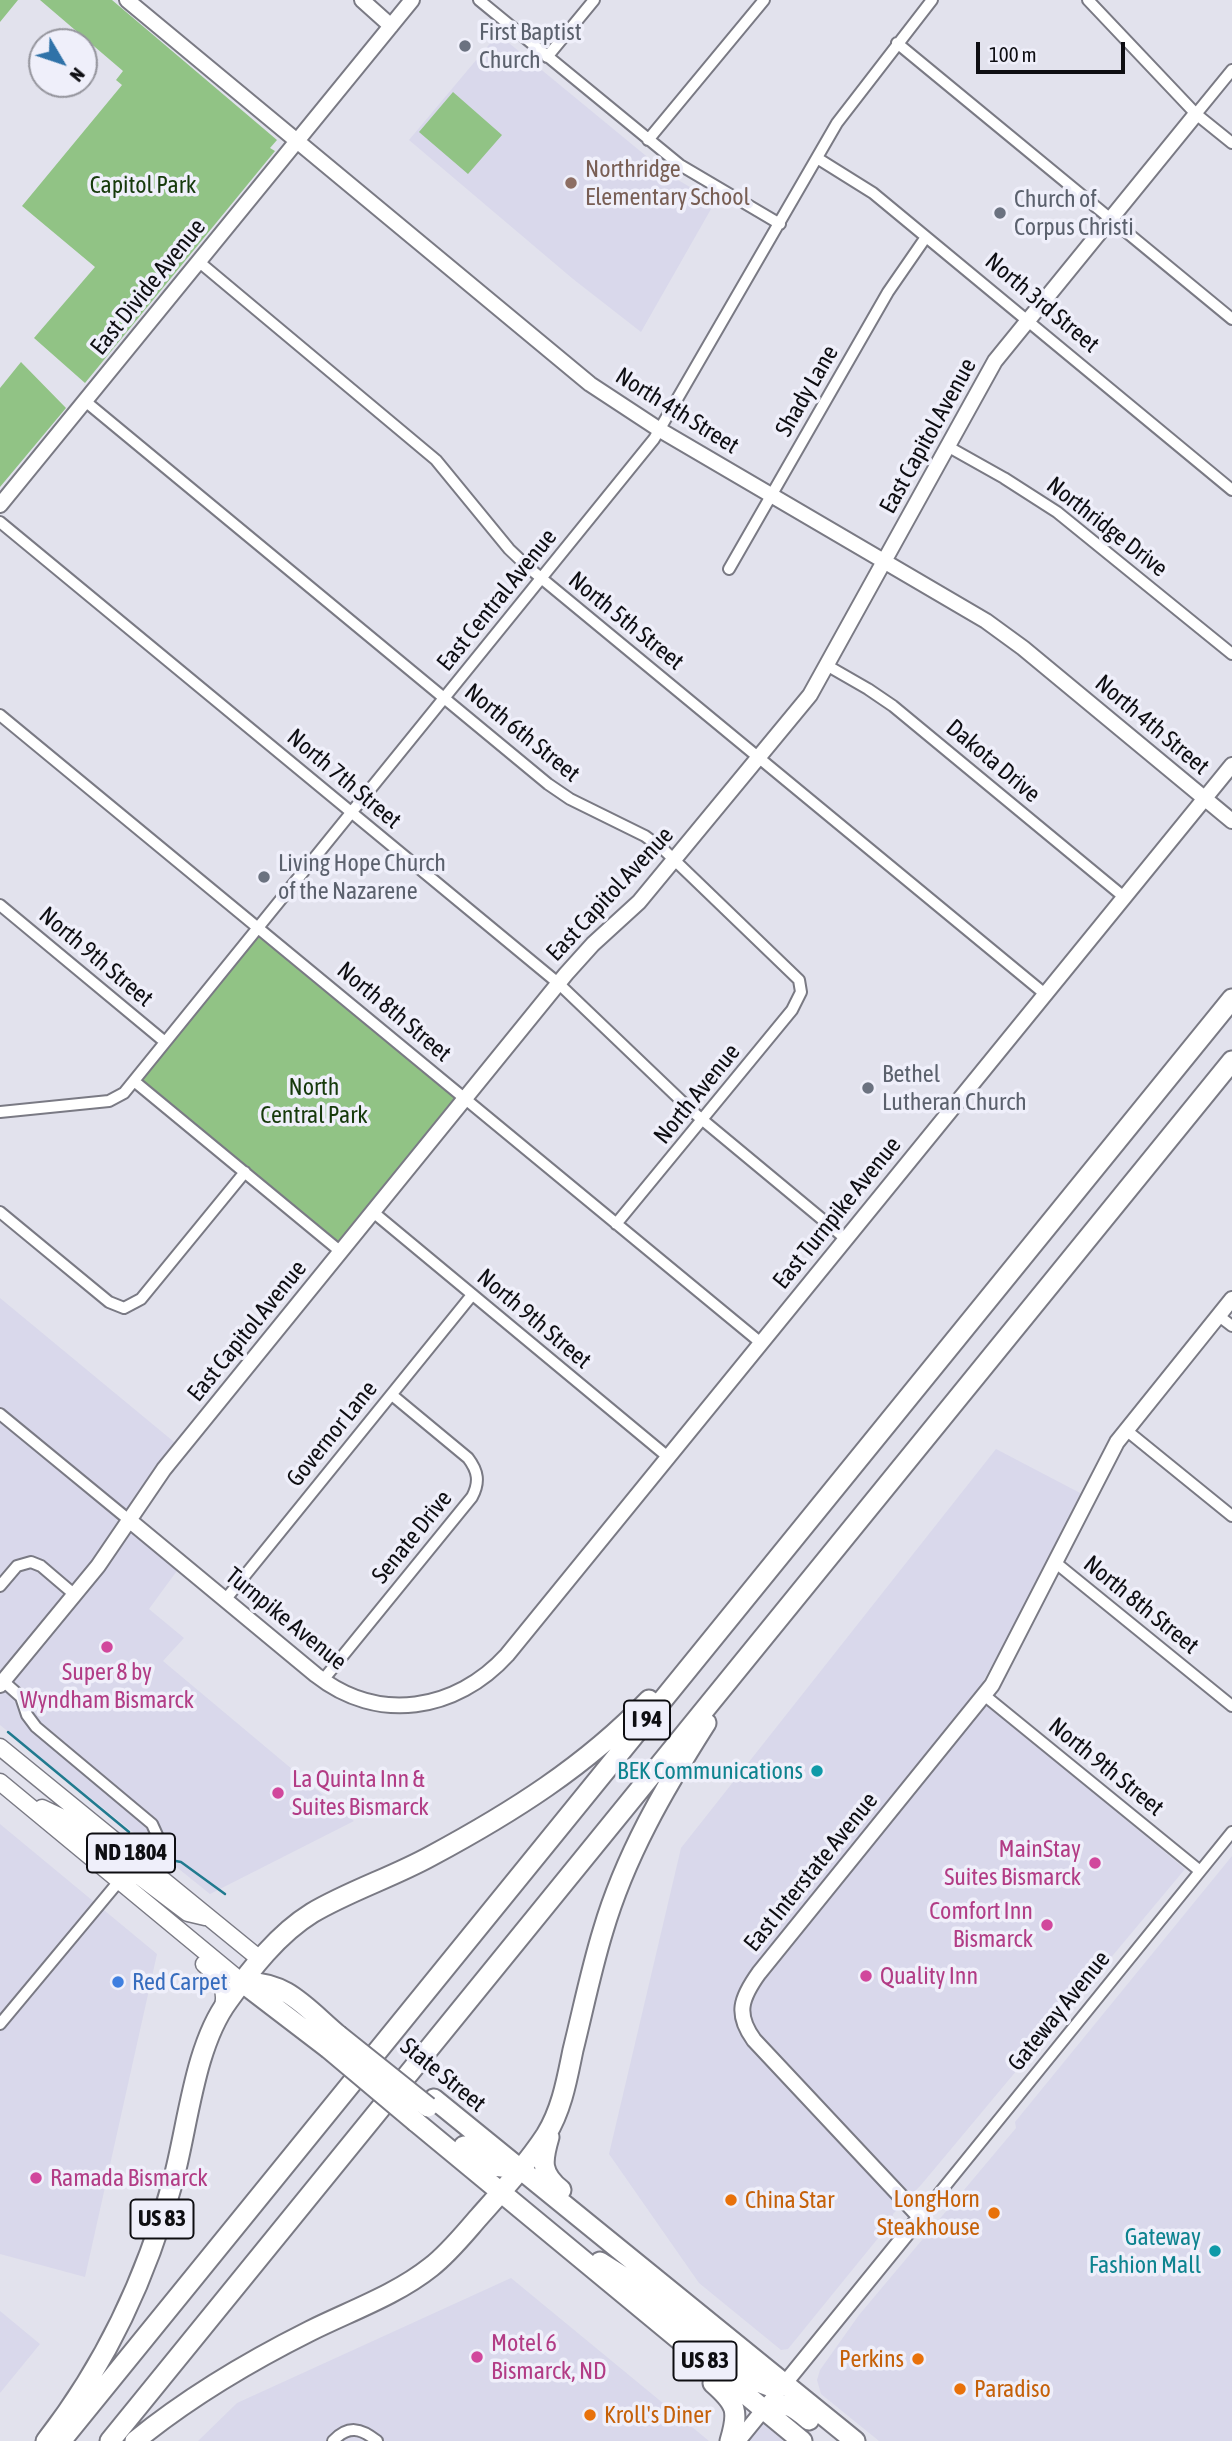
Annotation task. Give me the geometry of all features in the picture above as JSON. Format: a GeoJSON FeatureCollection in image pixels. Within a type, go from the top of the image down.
{"type":"FeatureCollection","features":[{"type":"Feature","properties":{"kind":"highway","name":"I 94"},"geometry":{"type":"LineString","coordinates":[[61,2441],[1232,999]]}},
{"type":"Feature","properties":{"kind":"highway","name":"I 94"},"geometry":{"type":"LineString","coordinates":[[110,2441],[1232,1061]]}},
{"type":"Feature","properties":{"kind":"highway"},"geometry":{"type":"LineString","coordinates":[[261,1960],[293,1927],[312,1913],[428,1858],[508,1814],[603,1744],[648,1701],[850,1470]]}},
{"type":"Feature","properties":{"kind":"highway"},"geometry":{"type":"LineString","coordinates":[[747,2355],[732,2331],[554,2185],[545,2173],[544,2160],[604,1929],[621,1879],[643,1832],[676,1771],[727,1691],[831,1553]]}},
{"type":"Feature","properties":{"kind":"highway","name":"US 83"},"geometry":{"type":"LineString","coordinates":[[46,2441],[74,2404],[97,2366],[141,2279],[169,2196],[202,2057],[211,2030],[223,2008],[261,1960]]}},
{"type":"Feature","properties":{"kind":"highway","name":"State Street"},"geometry":{"type":"LineString","coordinates":[[261,1960],[336,2038],[425,2110],[500,2193],[802,2441]]}},
{"type":"Feature","properties":{"kind":"highway"},"geometry":{"type":"LineString","coordinates":[[243,1983],[274,1985],[336,2038]]}},
{"type":"Feature","properties":{"kind":"highway","name":"State Street"},"geometry":{"type":"LineString","coordinates":[[243,1983],[278,2010],[336,2038],[425,2110],[493,2147],[855,2441]]}},
{"type":"Feature","properties":{"kind":"highway"},"geometry":{"type":"LineString","coordinates":[[425,2110],[484,2162],[493,2166],[520,2169]]}},
{"type":"Feature","properties":{"kind":"highway"},"geometry":{"type":"LineString","coordinates":[[135,2441],[212,2385],[277,2348],[421,2275],[441,2259],[500,2193],[552,2125]]}},
{"type":"Feature","properties":{"kind":"highway"},"geometry":{"type":"LineString","coordinates":[[558,2241],[583,2252],[641,2288],[761,2383],[769,2386],[785,2385]]}},
{"type":"Feature","properties":{"kind":"highway"},"geometry":{"type":"LineString","coordinates":[[558,2241],[602,2291],[732,2400],[736,2411],[730,2441]]}},
{"type":"Feature","properties":{"kind":"highway"},"geometry":{"type":"LineString","coordinates":[[764,2410],[778,2404],[787,2404],[836,2441]]}},
{"type":"Feature","properties":{"kind":"main road","name":"State Street"},"geometry":{"type":"LineString","coordinates":[[0,1747],[261,1960]]}},
{"type":"Feature","properties":{"kind":"main road"},"geometry":{"type":"LineString","coordinates":[[0,1761],[35,1789],[86,1817]]}},
{"type":"Feature","properties":{"kind":"main road","name":"State Street"},"geometry":{"type":"LineString","coordinates":[[0,1782],[243,1983]]}},
{"type":"Feature","properties":{"kind":"main road"},"geometry":{"type":"LineString","coordinates":[[20,1799],[63,1818],[125,1864],[133,1864],[138,1858]]}},
{"type":"Feature","properties":{"kind":"main road"},"geometry":{"type":"LineString","coordinates":[[120,1880],[126,1875],[139,1876],[188,1913],[211,1918]]}},
{"type":"Feature","properties":{"kind":"main road"},"geometry":{"type":"LineString","coordinates":[[134,1892],[158,1923],[218,1976],[225,1990],[223,2008]]}},
{"type":"Feature","properties":{"kind":"street","name":"North 4th Street"},"geometry":{"type":"LineString","coordinates":[[127,0],[602,393],[1006,634],[1232,821]]}},
{"type":"Feature","properties":{"kind":"street"},"geometry":{"type":"LineString","coordinates":[[362,0],[391,26]]}},
{"type":"Feature","properties":{"kind":"street","name":"East Divide Avenue"},"geometry":{"type":"LineString","coordinates":[[0,505],[412,0]]}},
{"type":"Feature","properties":{"kind":"street"},"geometry":{"type":"LineString","coordinates":[[479,0],[688,170],[780,224]]}},
{"type":"Feature","properties":{"kind":"street"},"geometry":{"type":"LineString","coordinates":[[547,57],[594,0]]}},
{"type":"Feature","properties":{"kind":"street"},"geometry":{"type":"LineString","coordinates":[[648,140],[764,0]]}},
{"type":"Feature","properties":{"kind":"street","name":"East Central Avenue"},"geometry":{"type":"LineString","coordinates":[[0,1112],[108,1101],[119,1097],[134,1081],[660,430],[842,116],[932,0]]}},
{"type":"Feature","properties":{"kind":"street"},"geometry":{"type":"LineString","coordinates":[[1088,0],[1196,114],[1232,143]]}},
{"type":"Feature","properties":{"kind":"street"},"geometry":{"type":"LineString","coordinates":[[897,43],[1232,319]]}},
{"type":"Feature","properties":{"kind":"street","name":"East Capitol Avenue"},"geometry":{"type":"LineString","coordinates":[[1,1683],[106,1556],[164,1469],[558,983],[584,953],[639,902],[810,695],[987,374],[1026,320],[1232,70]]}},
{"type":"Feature","properties":{"kind":"street","name":"North 3rd Street"},"geometry":{"type":"LineString","coordinates":[[817,158],[862,184],[1232,490]]}},
{"type":"Feature","properties":{"kind":"street","name":"Shady Lane"},"geometry":{"type":"LineString","coordinates":[[729,569],[888,292],[926,237]]}},
{"type":"Feature","properties":{"kind":"street","name":"North 5th Street"},"geometry":{"type":"LineString","coordinates":[[198,261],[436,460],[509,549],[541,579],[1045,994]]}},
{"type":"Feature","properties":{"kind":"street","name":"North 6th Street"},"geometry":{"type":"LineString","coordinates":[[85,401],[562,794],[645,836],[676,859],[789,969],[801,986]]}},
{"type":"Feature","properties":{"kind":"street","name":"Northridge Drive"},"geometry":{"type":"LineString","coordinates":[[947,446],[1004,478],[1072,523],[1232,654]]}},
{"type":"Feature","properties":{"kind":"street","name":"North 7th Street"},"geometry":{"type":"LineString","coordinates":[[0,522],[558,983],[703,1121],[846,1239]]}},
{"type":"Feature","properties":{"kind":"street","name":"Dakota Drive"},"geometry":{"type":"LineString","coordinates":[[828,666],[893,706],[1124,897]]}},
{"type":"Feature","properties":{"kind":"street","name":"North 8th Street"},"geometry":{"type":"LineString","coordinates":[[0,715],[761,1343]]}},
{"type":"Feature","properties":{"kind":"street","name":"East Turnpike Avenue"},"geometry":{"type":"LineString","coordinates":[[472,1685],[492,1671],[507,1655],[1232,765]]}},
{"type":"Feature","properties":{"kind":"street","name":"North 9th Street"},"geometry":{"type":"LineString","coordinates":[[0,905],[165,1042]]}},
{"type":"Feature","properties":{"kind":"street","name":"North Avenue"},"geometry":{"type":"LineString","coordinates":[[616,1224],[703,1121],[796,1004],[801,986]]}},
{"type":"Feature","properties":{"kind":"street"},"geometry":{"type":"LineString","coordinates":[[134,1081],[341,1252]]}},
{"type":"Feature","properties":{"kind":"street"},"geometry":{"type":"LineString","coordinates":[[0,1212],[109,1302],[124,1308],[141,1299],[246,1172]]}},
{"type":"Feature","properties":{"kind":"street","name":"North 9th Street"},"geometry":{"type":"LineString","coordinates":[[373,1212],[668,1457]]}},
{"type":"Feature","properties":{"kind":"street","name":"Governor Lane"},"geometry":{"type":"LineString","coordinates":[[225,1600],[472,1295]]}},
{"type":"Feature","properties":{"kind":"street","name":"East Interstate Avenue"},"geometry":{"type":"LineString","coordinates":[[919,2217],[754,2040],[743,2022],[741,2011],[747,1991],[984,1695],[1004,1664],[1117,1442],[1232,1299]]}},
{"type":"Feature","properties":{"kind":"street"},"geometry":{"type":"LineString","coordinates":[[1219,1316],[1232,1326]]}},
{"type":"Feature","properties":{"kind":"street","name":"Senate Drive"},"geometry":{"type":"LineString","coordinates":[[323,1680],[472,1497],[477,1484],[476,1470],[468,1458],[391,1395]]}},
{"type":"Feature","properties":{"kind":"street"},"geometry":{"type":"LineString","coordinates":[[0,1413],[129,1520]]}},
{"type":"Feature","properties":{"kind":"street"},"geometry":{"type":"LineString","coordinates":[[1126,1430],[1232,1516]]}},
{"type":"Feature","properties":{"kind":"street","name":"Turnpike Avenue"},"geometry":{"type":"LineString","coordinates":[[129,1520],[323,1680],[363,1700],[401,1706],[440,1699],[472,1685]]}},
{"type":"Feature","properties":{"kind":"street"},"geometry":{"type":"LineString","coordinates":[[0,1586],[17,1566],[31,1562],[41,1566],[75,1595]]}},
{"type":"Feature","properties":{"kind":"street","name":"North 8th Street"},"geometry":{"type":"LineString","coordinates":[[1056,1563],[1232,1706]]}},
{"type":"Feature","properties":{"kind":"street"},"geometry":{"type":"LineString","coordinates":[[1,1683],[21,1697],[27,1716],[36,1727],[152,1824],[158,1836],[138,1858]]}},
{"type":"Feature","properties":{"kind":"street","name":"North 9th Street"},"geometry":{"type":"LineString","coordinates":[[984,1695],[1200,1871]]}},
{"type":"Feature","properties":{"kind":"street","name":"Gateway Avenue"},"geometry":{"type":"LineString","coordinates":[[919,2217],[1232,1832]]}},
{"type":"Feature","properties":{"kind":"street"},"geometry":{"type":"LineString","coordinates":[[0,2024],[120,1880]]}},
{"type":"Feature","properties":{"kind":"street"},"geometry":{"type":"LineString","coordinates":[[738,2441],[919,2217]]}},
{"type":"Feature","properties":{"kind":"street"},"geometry":{"type":"LineString","coordinates":[[332,2441],[345,2431],[356,2429],[377,2441]]}},
{"type":"Feature","properties":{"kind":"shaded area","name":"Northridge Elementary School"},"geometry":{"type":"Polygon","coordinates":[[[498,34],[668,174],[715,202],[641,332],[573,279],[409,140],[498,34]]]}},
{"type":"Feature","properties":{"kind":"shaded area"},"geometry":{"type":"Polygon","coordinates":[[[0,1298],[185,1451],[161,1482],[132,1528],[179,1568],[149,1609],[184,1638],[163,1661],[354,1821],[210,1894],[0,1725],[0,1298]]]}},
{"type":"Feature","properties":{"kind":"shaded area"},"geometry":{"type":"Polygon","coordinates":[[[996,1449],[1082,1494],[1053,1556],[976,1694],[1185,1869],[921,2185],[893,2214],[892,2221],[788,2349],[781,2350],[699,2283],[609,2154],[681,1848],[996,1449]]]}},
{"type":"Feature","properties":{"kind":"shaded area"},"geometry":{"type":"Polygon","coordinates":[[[0,1824],[157,1954],[85,2277],[0,2254],[0,1824]]]}},
{"type":"Feature","properties":{"kind":"shaded area"},"geometry":{"type":"Polygon","coordinates":[[[1232,1856],[1232,2441],[879,2441],[821,2394],[817,2380],[820,2370],[859,2315],[1016,2128],[1015,2122],[1232,1856]]]}},
{"type":"Feature","properties":{"kind":"shaded area"},"geometry":{"type":"Polygon","coordinates":[[[511,2278],[709,2441],[198,2441],[237,2403],[511,2278]]]}},
{"type":"Feature","properties":{"kind":"shaded area"},"geometry":{"type":"Polygon","coordinates":[[[0,2311],[40,2344],[0,2393],[0,2311]]]}},
{"type":"Feature","properties":{"kind":"shaded area"},"geometry":{"type":"Polygon","coordinates":[[[763,2423],[784,2441],[748,2441],[763,2423]]]}},
{"type":"Feature","properties":{"kind":"green space"},"geometry":{"type":"Polygon","coordinates":[[[0,0],[18,0],[0,22],[0,0]]]}},
{"type":"Feature","properties":{"kind":"green space","name":"Capitol Park"},"geometry":{"type":"Polygon","coordinates":[[[40,0],[112,0],[277,140],[270,148],[275,151],[85,383],[34,338],[95,267],[22,206],[122,85],[116,80],[123,71],[98,50],[98,28],[73,28],[40,0]]]}},
{"type":"Feature","properties":{"kind":"green space"},"geometry":{"type":"Polygon","coordinates":[[[453,92],[502,135],[468,174],[419,132],[453,92]]]}},
{"type":"Feature","properties":{"kind":"green space"},"geometry":{"type":"Polygon","coordinates":[[[21,362],[66,408],[0,487],[0,388],[21,362]]]}},
{"type":"Feature","properties":{"kind":"green space","name":"North Central Park"},"geometry":{"type":"Polygon","coordinates":[[[259,927],[465,1098],[341,1252],[134,1081],[259,927]]]}},
{"type":"Feature","properties":{"kind":"waterway"},"geometry":{"type":"LineString","coordinates":[[8,1732],[129,1832]]}},
{"type":"Feature","properties":{"kind":"waterway"},"geometry":{"type":"LineString","coordinates":[[165,1859],[181,1862],[225,1894]]}},
{"type":"Feature","properties":{"kind":"place","name":"First Baptist Church"},"geometry":{"type":"Point","coordinates":[465,46]}},
{"type":"Feature","properties":{"kind":"place","name":"Northridge Elementary School"},"geometry":{"type":"Point","coordinates":[571,183]}},
{"type":"Feature","properties":{"kind":"place","name":"Church of Corpus Christi"},"geometry":{"type":"Point","coordinates":[1000,213]}},
{"type":"Feature","properties":{"kind":"place","name":"Living Hope Church of the Nazarene"},"geometry":{"type":"Point","coordinates":[264,877]}},
{"type":"Feature","properties":{"kind":"place","name":"Bethel Lutheran Church"},"geometry":{"type":"Point","coordinates":[868,1088]}},
{"type":"Feature","properties":{"kind":"place","name":"Super 8 by Wyndham Bismarck"},"geometry":{"type":"Point","coordinates":[107,1647]}},
{"type":"Feature","properties":{"kind":"place","name":"BEK Communications"},"geometry":{"type":"Point","coordinates":[817,1771]}},
{"type":"Feature","properties":{"kind":"place","name":"La Quinta Inn & Suites Bismarck"},"geometry":{"type":"Point","coordinates":[278,1793]}},
{"type":"Feature","properties":{"kind":"place","name":"MainStay Suites Bismarck"},"geometry":{"type":"Point","coordinates":[1095,1863]}},
{"type":"Feature","properties":{"kind":"place","name":"Comfort Inn Bismarck"},"geometry":{"type":"Point","coordinates":[1047,1925]}},
{"type":"Feature","properties":{"kind":"place","name":"Quality Inn"},"geometry":{"type":"Point","coordinates":[866,1976]}},
{"type":"Feature","properties":{"kind":"place","name":"Red Carpet"},"geometry":{"type":"Point","coordinates":[118,1982]}},
{"type":"Feature","properties":{"kind":"place","name":"Ramada Bismarck"},"geometry":{"type":"Point","coordinates":[36,2178]}},
{"type":"Feature","properties":{"kind":"place","name":"China Star"},"geometry":{"type":"Point","coordinates":[731,2200]}},
{"type":"Feature","properties":{"kind":"place","name":"LongHorn Steakhouse"},"geometry":{"type":"Point","coordinates":[994,2213]}},
{"type":"Feature","properties":{"kind":"place","name":"Gateway Fashion Mall"},"geometry":{"type":"Point","coordinates":[1215,2251]}},
{"type":"Feature","properties":{"kind":"place","name":"Motel 6 Bismarck, ND"},"geometry":{"type":"Point","coordinates":[477,2357]}},
{"type":"Feature","properties":{"kind":"place","name":"Perkins"},"geometry":{"type":"Point","coordinates":[918,2359]}},
{"type":"Feature","properties":{"kind":"place","name":"Paradiso"},"geometry":{"type":"Point","coordinates":[960,2389]}},
{"type":"Feature","properties":{"kind":"place","name":"Kroll's Diner"},"geometry":{"type":"Point","coordinates":[590,2415]}}]}
